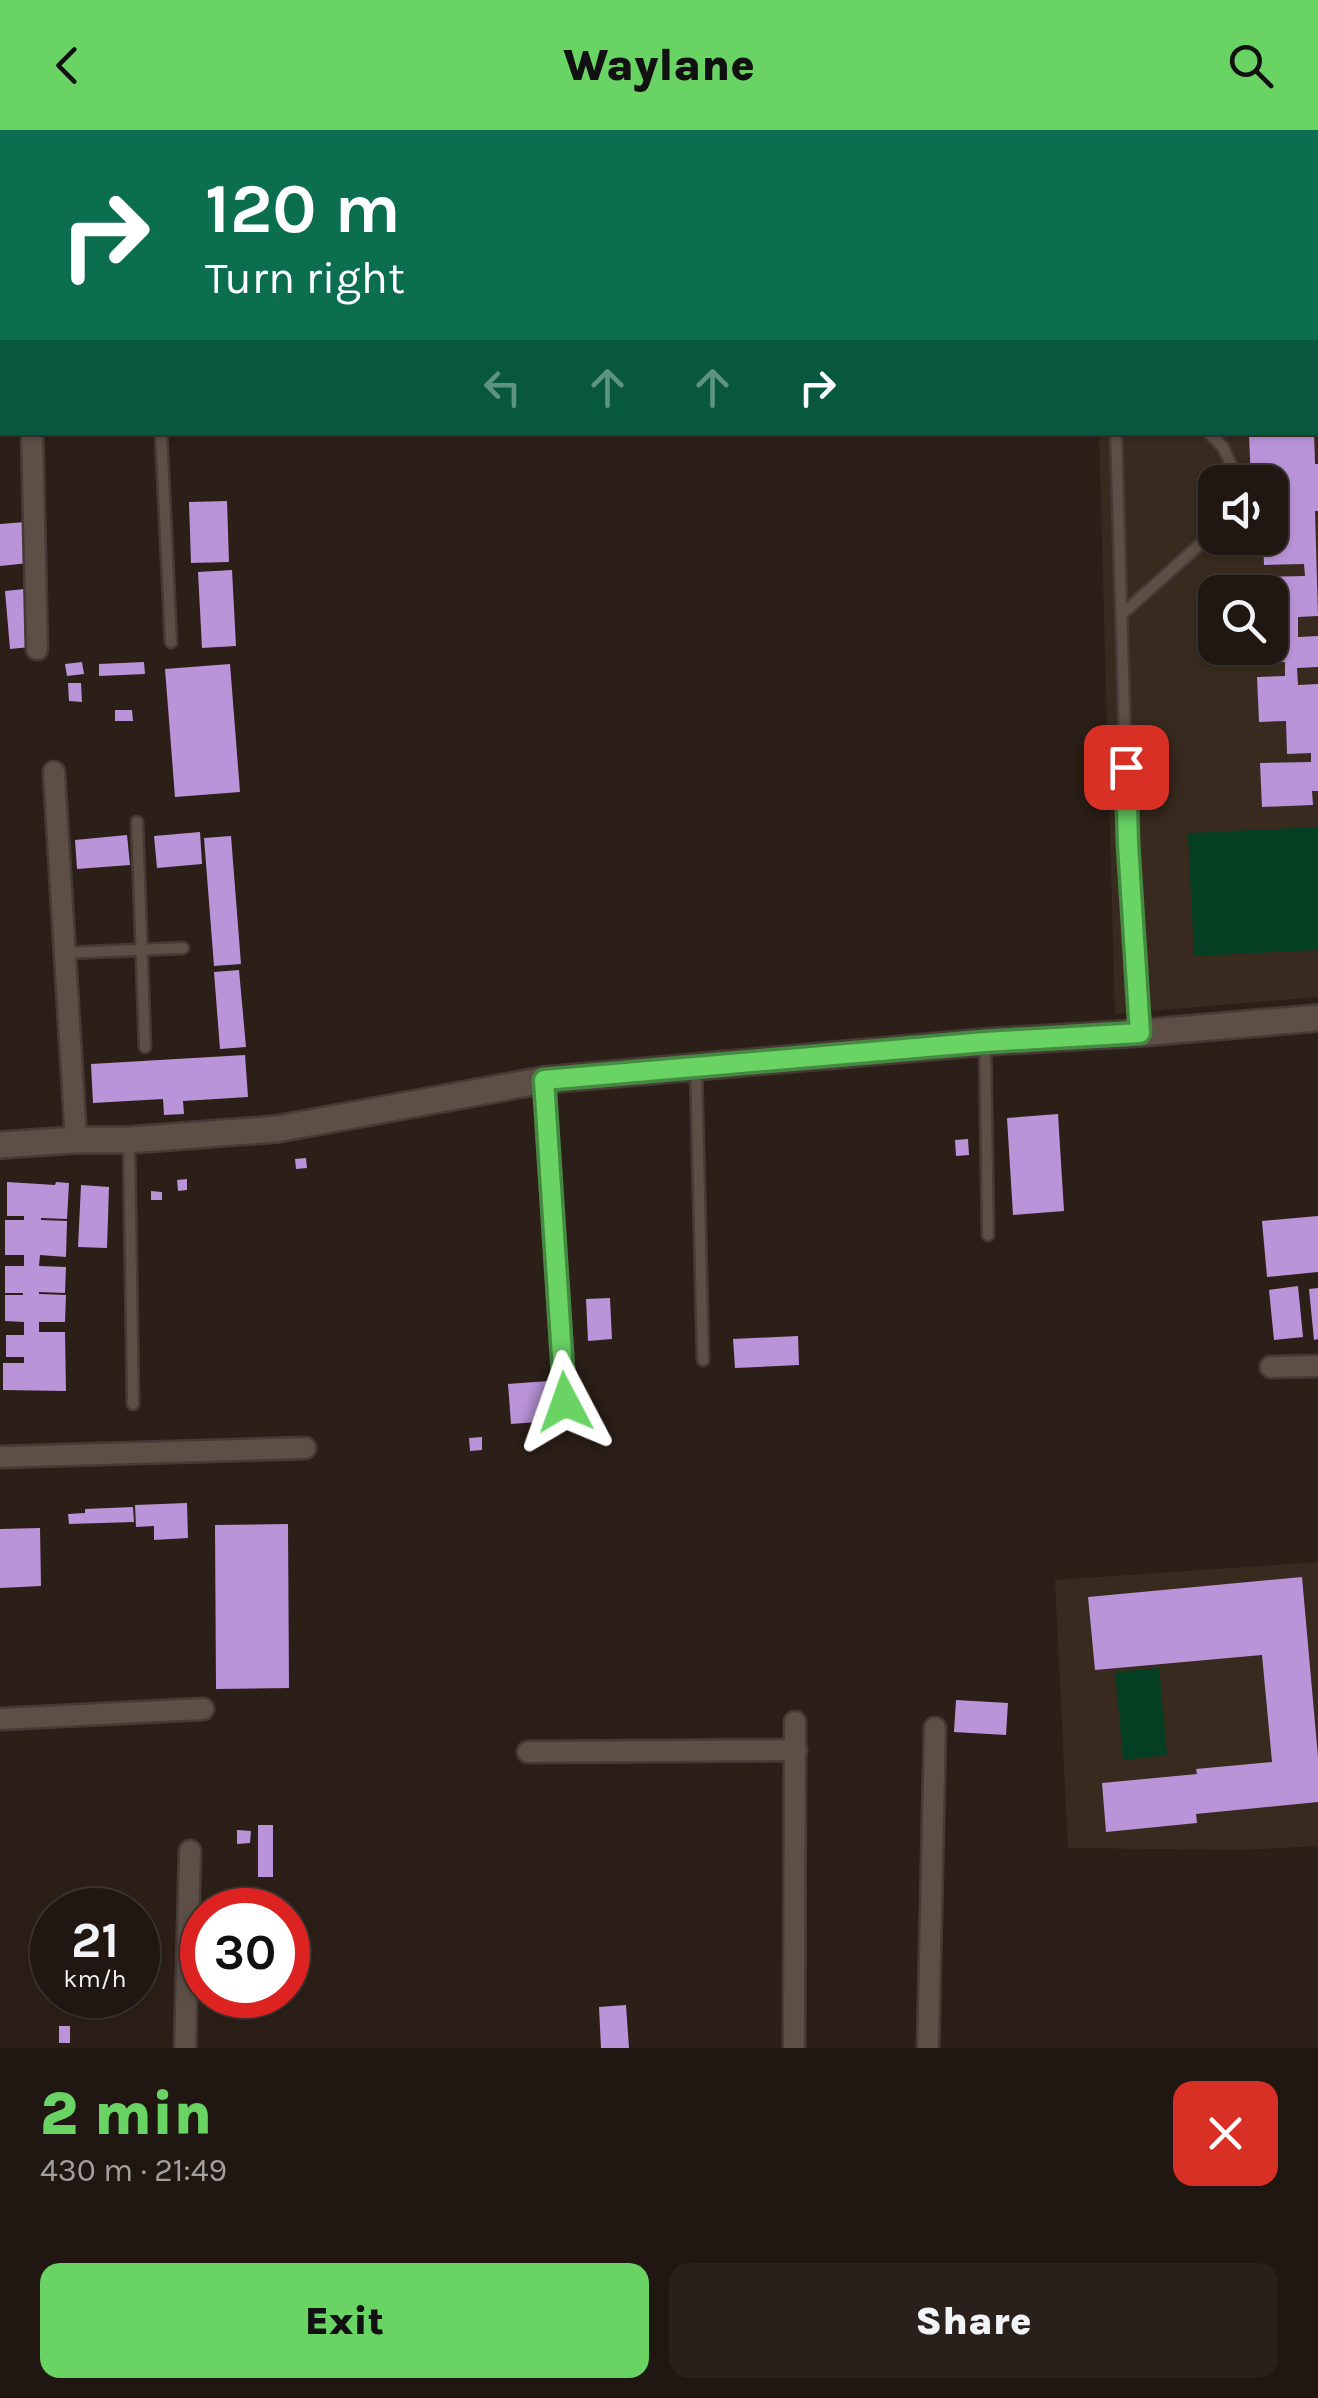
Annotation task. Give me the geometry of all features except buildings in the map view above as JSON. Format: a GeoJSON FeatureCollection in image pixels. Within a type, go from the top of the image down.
{"type":"FeatureCollection","features":[{"type":"Feature","properties":{"kind":"street"},"geometry":{"type":"LineString","coordinates":[[32,435],[37,649]]}},
{"type":"Feature","properties":{"kind":"street"},"geometry":{"type":"LineString","coordinates":[[54,772],[76,1140]]}},
{"type":"Feature","properties":{"kind":"street"},"geometry":{"type":"LineString","coordinates":[[0,1145],[277,1128],[544,1080],[1318,1018]]}},
{"type":"Feature","properties":{"kind":"street"},"geometry":{"type":"LineString","coordinates":[[544,1080],[565,1402]]}},
{"type":"Feature","properties":{"kind":"street"},"geometry":{"type":"LineString","coordinates":[[1271,1367],[1318,1366]]}},
{"type":"Feature","properties":{"kind":"street"},"geometry":{"type":"LineString","coordinates":[[0,1457],[305,1448]]}},
{"type":"Feature","properties":{"kind":"street"},"geometry":{"type":"LineString","coordinates":[[0,1719],[203,1709]]}},
{"type":"Feature","properties":{"kind":"street"},"geometry":{"type":"LineString","coordinates":[[794,2048],[795,1722]]}},
{"type":"Feature","properties":{"kind":"street"},"geometry":{"type":"LineString","coordinates":[[928,2048],[935,1728]]}},
{"type":"Feature","properties":{"kind":"street"},"geometry":{"type":"LineString","coordinates":[[528,1752],[796,1750]]}},
{"type":"Feature","properties":{"kind":"street"},"geometry":{"type":"LineString","coordinates":[[185,2048],[190,1852]]}},
{"type":"Feature","properties":{"kind":"lane"},"geometry":{"type":"LineString","coordinates":[[161,435],[171,642]]}},
{"type":"Feature","properties":{"kind":"lane"},"geometry":{"type":"LineString","coordinates":[[1116,435],[1128,844],[1140,1033]]}},
{"type":"Feature","properties":{"kind":"lane"},"geometry":{"type":"LineString","coordinates":[[1211,435],[1223,447],[1231,465]]}},
{"type":"Feature","properties":{"kind":"lane"},"geometry":{"type":"LineString","coordinates":[[1122,614],[1198,546]]}},
{"type":"Feature","properties":{"kind":"lane"},"geometry":{"type":"LineString","coordinates":[[136,822],[144,1046]]}},
{"type":"Feature","properties":{"kind":"lane"},"geometry":{"type":"LineString","coordinates":[[66,953],[183,948]]}},
{"type":"Feature","properties":{"kind":"lane"},"geometry":{"type":"LineString","coordinates":[[985,1042],[988,1235]]}},
{"type":"Feature","properties":{"kind":"lane"},"geometry":{"type":"LineString","coordinates":[[696,1067],[704,1360]]}},
{"type":"Feature","properties":{"kind":"lane"},"geometry":{"type":"LineString","coordinates":[[130,1140],[133,1404]]}},
{"type":"Feature","properties":{"kind":"shaded area"},"geometry":{"type":"Polygon","coordinates":[[[1099,435],[1318,435],[1318,997],[1115,1014],[1099,435]]]}},
{"type":"Feature","properties":{"kind":"shaded area"},"geometry":{"type":"Polygon","coordinates":[[[1318,1562],[1318,1846],[1241,1850],[1068,1848],[1055,1580],[1318,1562]]]}},
{"type":"Feature","properties":{"kind":"green space"},"geometry":{"type":"Polygon","coordinates":[[[1318,827],[1318,950],[1194,956],[1188,833],[1318,827]]]}},
{"type":"Feature","properties":{"kind":"green space"},"geometry":{"type":"Polygon","coordinates":[[[1159,1668],[1167,1755],[1123,1760],[1115,1672],[1159,1668]]]}},
{"type":"Feature","properties":{"kind":"route"},"geometry":{"type":"LineString","coordinates":[[565,1402],[544,1080],[985,1042],[1140,1033],[1126,767]]}}]}
